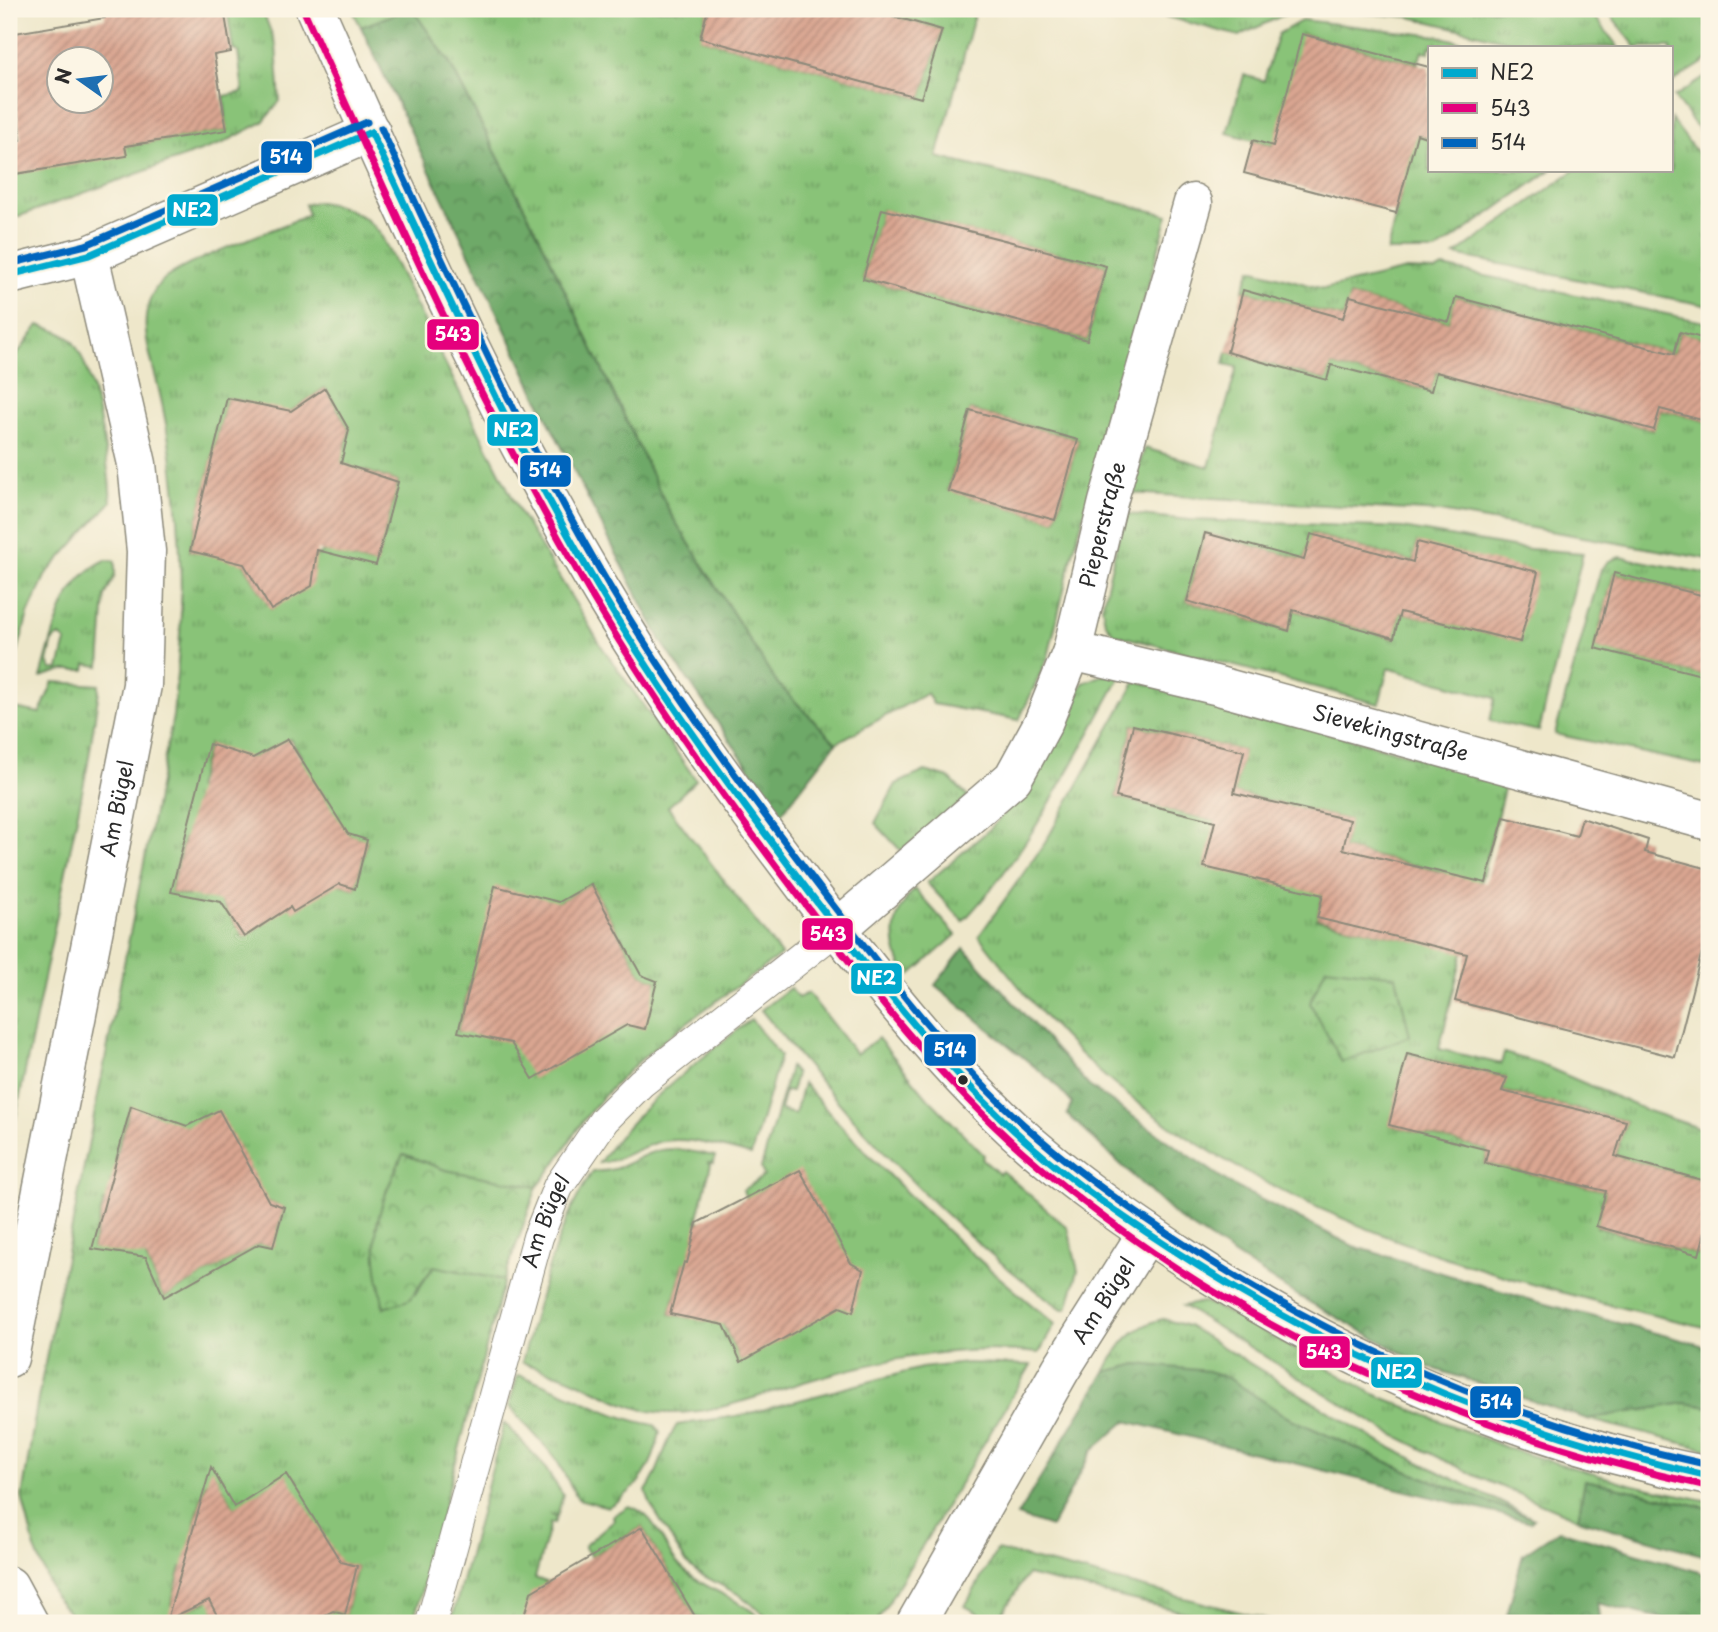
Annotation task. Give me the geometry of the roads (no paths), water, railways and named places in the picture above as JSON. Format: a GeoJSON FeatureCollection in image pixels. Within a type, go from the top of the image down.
{"type":"FeatureCollection","features":[{"type":"Feature","properties":{"kind":"street"},"geometry":{"type":"LineString","coordinates":[[315,9],[494,394],[618,618],[727,785],[895,1003],[963,1080],[1052,1164],[1147,1233],[1244,1297],[1350,1355],[1409,1382],[1572,1443],[1709,1476]]}},
{"type":"Feature","properties":{"kind":"street"},"geometry":{"type":"LineString","coordinates":[[9,275],[89,255],[371,132]]}},
{"type":"Feature","properties":{"kind":"street","name":"Pieperstraße"},"geometry":{"type":"LineString","coordinates":[[837,929],[1013,778],[1042,723],[1072,650],[1108,502],[1193,204]]}},
{"type":"Feature","properties":{"kind":"street","name":"Am Bügel"},"geometry":{"type":"LineString","coordinates":[[9,1358],[143,673],[146,551],[137,464],[89,255]]}},
{"type":"Feature","properties":{"kind":"street","name":"Sievekingstraße"},"geometry":{"type":"LineString","coordinates":[[1072,650],[1215,685],[1709,821]]}},
{"type":"Feature","properties":{"kind":"street","name":"Am Bügel"},"geometry":{"type":"LineString","coordinates":[[431,1623],[534,1250],[558,1187],[604,1120],[641,1083],[837,929]]}},
{"type":"Feature","properties":{"kind":"street","name":"Am Bügel"},"geometry":{"type":"LineString","coordinates":[[916,1623],[1061,1369],[1147,1233]]}},
{"type":"Feature","properties":{"kind":"street"},"geometry":{"type":"LineString","coordinates":[[9,1586],[29,1623]]}}]}
